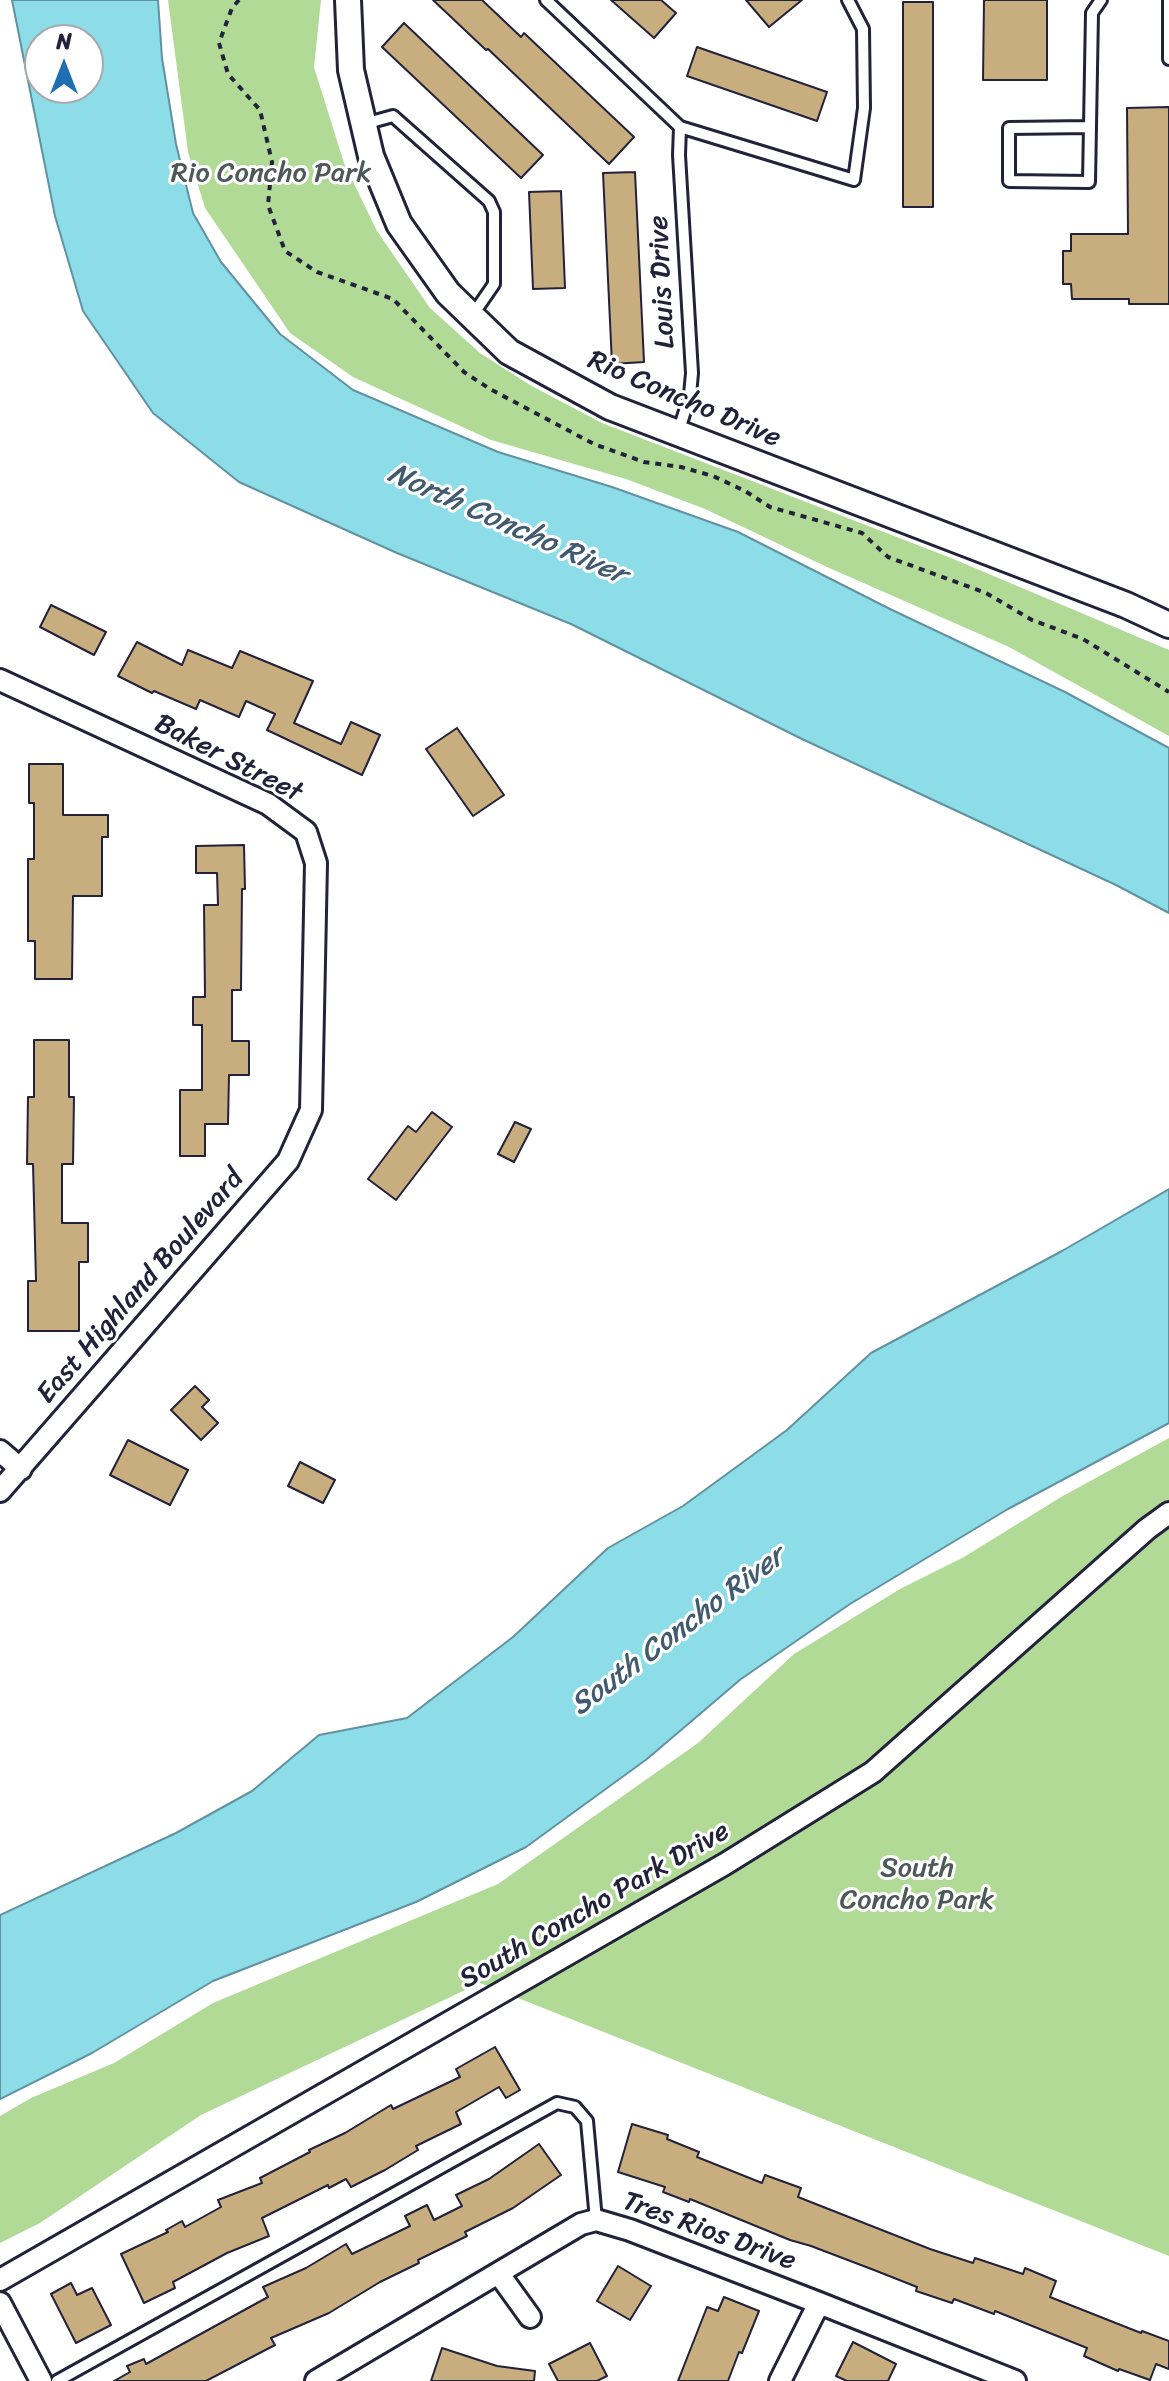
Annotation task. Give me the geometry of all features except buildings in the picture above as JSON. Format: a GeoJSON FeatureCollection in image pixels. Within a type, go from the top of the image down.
{"type":"FeatureCollection","features":[{"type":"Feature","properties":{"kind":"street","name":"Rio Concho Drive"},"geometry":{"type":"LineString","coordinates":[[348,0],[351,70],[371,156],[399,224],[448,293],[509,352],[610,407],[1126,605],[1169,625]]}},
{"type":"Feature","properties":{"kind":"street","name":"Baker Street"},"geometry":{"type":"LineString","coordinates":[[0,680],[268,804],[306,832],[316,863],[311,1110]]}},
{"type":"Feature","properties":{"kind":"street","name":"East Highland Boulevard"},"geometry":{"type":"LineString","coordinates":[[0,1491],[288,1161],[311,1110]]}},
{"type":"Feature","properties":{"kind":"street"},"geometry":{"type":"LineString","coordinates":[[0,1451],[21,1469]]}},
{"type":"Feature","properties":{"kind":"street","name":"South Concho Park Drive"},"geometry":{"type":"LineString","coordinates":[[0,2280],[725,1864],[873,1772],[1169,1513]]}},
{"type":"Feature","properties":{"kind":"street","name":"Tres Rios Drive"},"geometry":{"type":"LineString","coordinates":[[316,2381],[581,2224],[596,2220],[630,2230],[1015,2381]]}},
{"type":"Feature","properties":{"kind":"street"},"geometry":{"type":"LineString","coordinates":[[499,2274],[530,2317]]}},
{"type":"Feature","properties":{"kind":"street"},"geometry":{"type":"LineString","coordinates":[[0,2303],[41,2381]]}},
{"type":"Feature","properties":{"kind":"street"},"geometry":{"type":"LineString","coordinates":[[780,2381],[819,2303]]}},
{"type":"Feature","properties":{"kind":"lane"},"geometry":{"type":"LineString","coordinates":[[546,0],[680,127],[854,180],[864,108],[863,29],[848,0]]}},
{"type":"Feature","properties":{"kind":"lane"},"geometry":{"type":"LineString","coordinates":[[1089,127],[1009,128],[1009,181],[1089,182],[1092,13],[1101,0]]}},
{"type":"Feature","properties":{"kind":"lane"},"geometry":{"type":"LineString","coordinates":[[1169,0],[1169,59]]}},
{"type":"Feature","properties":{"kind":"lane"},"geometry":{"type":"LineString","coordinates":[[364,124],[393,116],[489,201],[494,212],[494,284],[472,316]]}},
{"type":"Feature","properties":{"kind":"lane","name":"Louis Drive"},"geometry":{"type":"LineString","coordinates":[[678,433],[690,395],[692,373],[680,127]]}},
{"type":"Feature","properties":{"kind":"lane"},"geometry":{"type":"LineString","coordinates":[[57,2381],[557,2103],[575,2107],[587,2121],[596,2220]]}},
{"type":"Feature","properties":{"kind":"green space","name":"Rio Concho Park"},"geometry":{"type":"Polygon","coordinates":[[[168,0],[321,0],[314,67],[344,163],[377,231],[430,308],[480,353],[530,385],[602,423],[951,558],[1169,650],[1169,736],[1009,647],[705,509],[626,479],[491,440],[353,377],[290,333],[205,208],[188,152],[168,0]]]}},
{"type":"Feature","properties":{"kind":"green space","name":"South Concho Park"},"geometry":{"type":"Polygon","coordinates":[[[1169,1438],[1169,2256],[480,1983],[201,2115],[40,2223],[0,2243],[0,2116],[31,2098],[114,2063],[213,2003],[498,1884],[698,1743],[794,1654],[900,1589],[964,1557],[1061,1497],[1169,1438]]]}},
{"type":"Feature","properties":{"kind":"water","name":"North Concho River"},"geometry":{"type":"Polygon","coordinates":[[[12,0],[158,0],[162,58],[176,144],[193,213],[221,262],[280,334],[353,390],[498,452],[612,487],[738,532],[1065,692],[1169,748],[1169,913],[1116,885],[802,739],[571,624],[397,553],[239,482],[153,413],[83,311],[55,216],[33,104],[104,104],[104,24],[24,24],[24,60],[12,0]]]}},
{"type":"Feature","properties":{"kind":"water","name":"South Concho River"},"geometry":{"type":"Polygon","coordinates":[[[1169,1189],[1169,1423],[1008,1509],[850,1604],[741,1679],[647,1759],[526,1847],[416,1902],[213,1981],[92,2053],[0,2099],[0,1915],[176,1833],[252,1791],[319,1735],[407,1718],[513,1637],[608,1548],[683,1506],[787,1430],[871,1353],[1062,1251],[1169,1189]]]}}]}
